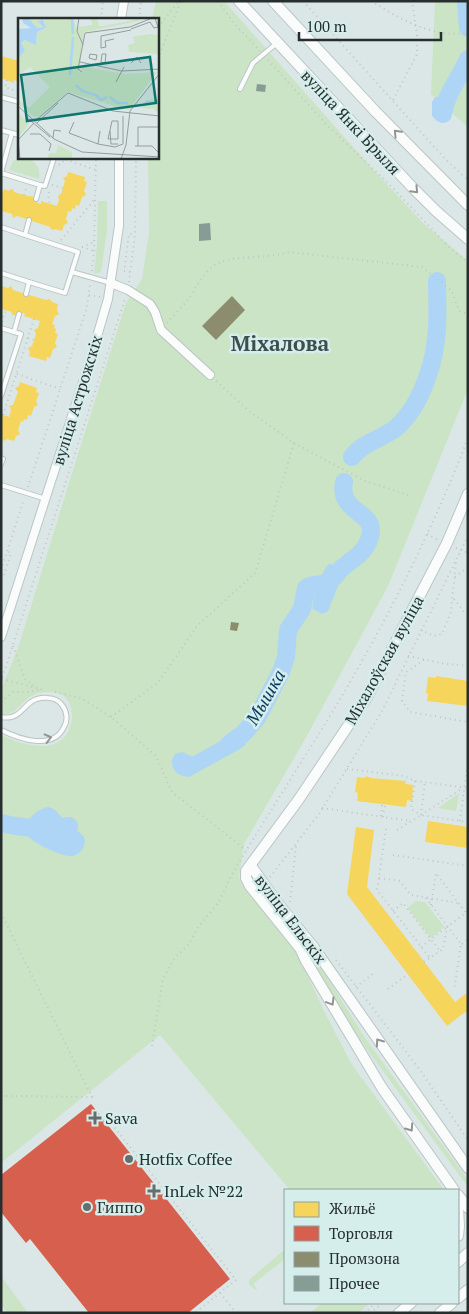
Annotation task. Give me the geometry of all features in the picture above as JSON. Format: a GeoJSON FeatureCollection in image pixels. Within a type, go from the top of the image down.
{"type":"FeatureCollection","features":[{"type":"Feature","properties":{"kind":"street"},"geometry":{"type":"LineString","coordinates":[[122,18],[124,1]]}},
{"type":"Feature","properties":{"kind":"street","name":"вуліца Янкі Брыля"},"geometry":{"type":"LineString","coordinates":[[239,1],[418,193],[468,239]]}},
{"type":"Feature","properties":{"kind":"street","name":"вуліца Янкі Брыля"},"geometry":{"type":"LineString","coordinates":[[273,1],[382,118],[468,205]]}},
{"type":"Feature","properties":{"kind":"street","name":"вуліца Астрожскіх"},"geometry":{"type":"LineString","coordinates":[[1,637],[91,357],[111,283],[119,226],[119,159]]}},
{"type":"Feature","properties":{"kind":"street"},"geometry":{"type":"LineString","coordinates":[[111,283],[128,290],[150,304],[161,330],[210,375]]}},
{"type":"Feature","properties":{"kind":"street","name":"Міхалоўская вуліца"},"geometry":{"type":"LineString","coordinates":[[250,866],[299,799],[366,699],[447,543],[468,494]]}},
{"type":"Feature","properties":{"kind":"street","name":"вуліца Ельскіх"},"geometry":{"type":"LineString","coordinates":[[453,1189],[382,1088],[300,948],[250,886],[246,878],[246,872],[250,866],[314,948],[468,1168]]}},
{"type":"Feature","properties":{"kind":"street"},"geometry":{"type":"LineString","coordinates":[[459,1196],[468,1208]]}},
{"type":"Feature","properties":{"kind":"street"},"geometry":{"type":"LineString","coordinates":[[399,1313],[410,1304]]}},
{"type":"Feature","properties":{"kind":"lane"},"geometry":{"type":"LineString","coordinates":[[240,89],[253,63],[277,43]]}},
{"type":"Feature","properties":{"kind":"lane"},"geometry":{"type":"LineString","coordinates":[[1,97],[18,102]]}},
{"type":"Feature","properties":{"kind":"lane"},"geometry":{"type":"LineString","coordinates":[[1,130],[18,135]]}},
{"type":"Feature","properties":{"kind":"lane"},"geometry":{"type":"LineString","coordinates":[[12,133],[1,173],[45,186],[54,159]]}},
{"type":"Feature","properties":{"kind":"lane"},"geometry":{"type":"LineString","coordinates":[[36,199],[40,185]]}},
{"type":"Feature","properties":{"kind":"lane"},"geometry":{"type":"LineString","coordinates":[[25,235],[29,220]]}},
{"type":"Feature","properties":{"kind":"lane"},"geometry":{"type":"LineString","coordinates":[[1,227],[78,252],[65,293],[1,273]]}},
{"type":"Feature","properties":{"kind":"lane"},"geometry":{"type":"LineString","coordinates":[[72,272],[111,283]]}},
{"type":"Feature","properties":{"kind":"lane"},"geometry":{"type":"LineString","coordinates":[[26,294],[29,282]]}},
{"type":"Feature","properties":{"kind":"lane"},"geometry":{"type":"LineString","coordinates":[[14,332],[19,314]]}},
{"type":"Feature","properties":{"kind":"lane"},"geometry":{"type":"LineString","coordinates":[[1,328],[21,334],[1,396]]}},
{"type":"Feature","properties":{"kind":"lane"},"geometry":{"type":"LineString","coordinates":[[1,458],[3,459],[1,464]]}},
{"type":"Feature","properties":{"kind":"lane"},"geometry":{"type":"LineString","coordinates":[[1,485],[46,499]]}},
{"type":"Feature","properties":{"kind":"lane"},"geometry":{"type":"LineString","coordinates":[[1,717],[15,716],[32,701],[47,698],[57,700],[62,704],[66,712],[66,723],[63,730],[50,740],[27,740],[1,730]]}},
{"type":"Feature","properties":{"kind":"path"},"geometry":{"type":"LineString","coordinates":[[101,18],[103,1]]}},
{"type":"Feature","properties":{"kind":"path"},"geometry":{"type":"LineString","coordinates":[[139,18],[141,1]]}},
{"type":"Feature","properties":{"kind":"path"},"geometry":{"type":"LineString","coordinates":[[159,26],[180,1]]}},
{"type":"Feature","properties":{"kind":"path"},"geometry":{"type":"LineString","coordinates":[[159,56],[180,1]]}},
{"type":"Feature","properties":{"kind":"path"},"geometry":{"type":"LineString","coordinates":[[218,1],[233,22],[324,123],[390,185],[450,249],[468,262]]}},
{"type":"Feature","properties":{"kind":"path"},"geometry":{"type":"LineString","coordinates":[[303,1],[446,160],[468,180]]}},
{"type":"Feature","properties":{"kind":"path"},"geometry":{"type":"LineString","coordinates":[[371,1],[396,16],[428,30],[452,34],[468,33]]}},
{"type":"Feature","properties":{"kind":"path"},"geometry":{"type":"LineString","coordinates":[[393,100],[417,54],[412,1]]}},
{"type":"Feature","properties":{"kind":"path"},"geometry":{"type":"LineString","coordinates":[[7,80],[3,87],[18,92]]}},
{"type":"Feature","properties":{"kind":"path"},"geometry":{"type":"LineString","coordinates":[[55,169],[65,159]]}},
{"type":"Feature","properties":{"kind":"path"},"geometry":{"type":"LineString","coordinates":[[68,159],[96,170]]}},
{"type":"Feature","properties":{"kind":"path"},"geometry":{"type":"LineString","coordinates":[[1,570],[86,307],[94,241],[96,159]]}},
{"type":"Feature","properties":{"kind":"path"},"geometry":{"type":"LineString","coordinates":[[1,682],[128,290],[135,234],[136,159]]}},
{"type":"Feature","properties":{"kind":"path"},"geometry":{"type":"LineString","coordinates":[[50,204],[48,195],[52,185],[63,188]]}},
{"type":"Feature","properties":{"kind":"path"},"geometry":{"type":"LineString","coordinates":[[24,195],[26,188]]}},
{"type":"Feature","properties":{"kind":"path"},"geometry":{"type":"LineString","coordinates":[[60,240],[96,198]]}},
{"type":"Feature","properties":{"kind":"path"},"geometry":{"type":"LineString","coordinates":[[130,272],[124,271],[129,234],[135,234]]}},
{"type":"Feature","properties":{"kind":"path"},"geometry":{"type":"LineString","coordinates":[[82,247],[94,241]]}},
{"type":"Feature","properties":{"kind":"path"},"geometry":{"type":"LineString","coordinates":[[161,330],[190,297],[199,280],[212,266],[225,260],[278,255],[289,252],[422,267],[452,290],[459,311],[468,314]]}},
{"type":"Feature","properties":{"kind":"path"},"geometry":{"type":"LineString","coordinates":[[2,323],[6,310]]}},
{"type":"Feature","properties":{"kind":"path"},"geometry":{"type":"LineString","coordinates":[[3,415],[34,319]]}},
{"type":"Feature","properties":{"kind":"path"},"geometry":{"type":"LineString","coordinates":[[28,338],[34,340]]}},
{"type":"Feature","properties":{"kind":"path"},"geometry":{"type":"LineString","coordinates":[[16,374],[60,389]]}},
{"type":"Feature","properties":{"kind":"path"},"geometry":{"type":"LineString","coordinates":[[210,375],[250,411],[294,443],[365,481],[408,495]]}},
{"type":"Feature","properties":{"kind":"path"},"geometry":{"type":"LineString","coordinates":[[10,395],[16,397]]}},
{"type":"Feature","properties":{"kind":"path"},"geometry":{"type":"LineString","coordinates":[[1,407],[5,408]]}},
{"type":"Feature","properties":{"kind":"path"},"geometry":{"type":"LineString","coordinates":[[152,1046],[163,979],[173,960],[189,944],[198,927],[220,902],[230,878],[246,850],[330,716],[377,634],[427,534],[468,438]]}},
{"type":"Feature","properties":{"kind":"path"},"geometry":{"type":"LineString","coordinates":[[111,717],[158,683],[197,626],[255,573],[294,443]]}},
{"type":"Feature","properties":{"kind":"path"},"geometry":{"type":"LineString","coordinates":[[275,883],[270,877],[322,808],[382,711],[468,536]]}},
{"type":"Feature","properties":{"kind":"path"},"geometry":{"type":"LineString","coordinates":[[461,550],[468,553]]}},
{"type":"Feature","properties":{"kind":"path"},"geometry":{"type":"LineString","coordinates":[[1,578],[3,578],[11,553],[7,552]]}},
{"type":"Feature","properties":{"kind":"path"},"geometry":{"type":"LineString","coordinates":[[421,630],[434,636],[442,634],[451,612],[456,577],[456,559]]}},
{"type":"Feature","properties":{"kind":"path"},"geometry":{"type":"LineString","coordinates":[[456,577],[468,567]]}},
{"type":"Feature","properties":{"kind":"path"},"geometry":{"type":"LineString","coordinates":[[453,598],[468,613]]}},
{"type":"Feature","properties":{"kind":"path"},"geometry":{"type":"LineString","coordinates":[[13,646],[24,678],[38,690]]}},
{"type":"Feature","properties":{"kind":"path"},"geometry":{"type":"LineString","coordinates":[[408,656],[468,666]]}},
{"type":"Feature","properties":{"kind":"path"},"geometry":{"type":"LineString","coordinates":[[424,660],[406,672],[402,701],[406,707],[410,712],[468,722]]}},
{"type":"Feature","properties":{"kind":"path"},"geometry":{"type":"LineString","coordinates":[[2,679],[38,690],[81,698],[111,717],[156,756],[172,792],[246,850]]}},
{"type":"Feature","properties":{"kind":"path"},"geometry":{"type":"LineString","coordinates":[[1,702],[13,692],[38,690]]}},
{"type":"Feature","properties":{"kind":"path"},"geometry":{"type":"LineString","coordinates":[[460,821],[468,762]]}},
{"type":"Feature","properties":{"kind":"path"},"geometry":{"type":"LineString","coordinates":[[346,769],[415,781],[466,787]]}},
{"type":"Feature","properties":{"kind":"path"},"geometry":{"type":"LineString","coordinates":[[415,781],[411,809],[421,815],[468,822]]}},
{"type":"Feature","properties":{"kind":"path"},"geometry":{"type":"LineString","coordinates":[[421,815],[425,782]]}},
{"type":"Feature","properties":{"kind":"path"},"geometry":{"type":"LineString","coordinates":[[397,830],[466,787]]}},
{"type":"Feature","properties":{"kind":"path"},"geometry":{"type":"LineString","coordinates":[[383,805],[382,817],[382,809],[383,805]]}},
{"type":"Feature","properties":{"kind":"path"},"geometry":{"type":"LineString","coordinates":[[322,808],[411,821]]}},
{"type":"Feature","properties":{"kind":"path"},"geometry":{"type":"LineString","coordinates":[[386,829],[377,890],[430,958]]}},
{"type":"Feature","properties":{"kind":"path"},"geometry":{"type":"LineString","coordinates":[[285,895],[290,902],[297,842]]}},
{"type":"Feature","properties":{"kind":"path"},"geometry":{"type":"LineString","coordinates":[[394,855],[468,866]]}},
{"type":"Feature","properties":{"kind":"path"},"geometry":{"type":"LineString","coordinates":[[431,905],[436,873],[458,904],[467,912],[468,916]]}},
{"type":"Feature","properties":{"kind":"path"},"geometry":{"type":"LineString","coordinates":[[379,878],[400,881],[411,895],[458,904]]}},
{"type":"Feature","properties":{"kind":"path"},"geometry":{"type":"LineString","coordinates":[[426,898],[461,944]]}},
{"type":"Feature","properties":{"kind":"path"},"geometry":{"type":"LineString","coordinates":[[393,911],[403,903],[440,951]]}},
{"type":"Feature","properties":{"kind":"path"},"geometry":{"type":"LineString","coordinates":[[421,947],[467,912]]}},
{"type":"Feature","properties":{"kind":"path"},"geometry":{"type":"LineString","coordinates":[[1,913],[92,1097],[1,1096]]}},
{"type":"Feature","properties":{"kind":"path"},"geometry":{"type":"LineString","coordinates":[[424,962],[443,948],[447,927]]}},
{"type":"Feature","properties":{"kind":"path"},"geometry":{"type":"LineString","coordinates":[[454,990],[461,944],[468,939]]}},
{"type":"Feature","properties":{"kind":"path"},"geometry":{"type":"LineString","coordinates":[[332,956],[420,1070],[468,1140]]}},
{"type":"Feature","properties":{"kind":"path"},"geometry":{"type":"LineString","coordinates":[[356,987],[375,972]]}},
{"type":"Feature","properties":{"kind":"path"},"geometry":{"type":"LineString","coordinates":[[388,989],[408,974]]}},
{"type":"Feature","properties":{"kind":"path"},"geometry":{"type":"LineString","coordinates":[[107,1124],[111,1123],[236,1280],[195,1313]]}},
{"type":"Feature","properties":{"kind":"path"},"geometry":{"type":"LineString","coordinates":[[218,1289],[236,1313]]}},
{"type":"Feature","properties":{"kind":"path"},"geometry":{"type":"LineString","coordinates":[[364,1313],[375,1304]]}},
{"type":"Feature","properties":{"kind":"path"},"geometry":{"type":"LineString","coordinates":[[370,1313],[381,1304]]}},
{"type":"Feature","properties":{"kind":"green space"},"geometry":{"type":"Polygon","coordinates":[[[156,1],[224,1],[423,223],[468,261],[468,389],[388,586],[308,734],[244,844],[239,877],[242,885],[293,944],[324,1011],[352,1065],[443,1189],[289,1189],[160,1035],[1,1163],[1,735],[33,745],[44,746],[54,744],[69,731],[72,718],[71,707],[67,699],[61,694],[51,692],[34,695],[12,712],[1,713],[1,690],[19,645],[126,303],[142,279],[149,233],[148,159],[159,159],[159,18],[152,18],[156,1]]]}},
{"type":"Feature","properties":{"kind":"green space"},"geometry":{"type":"Polygon","coordinates":[[[435,1],[468,1],[468,127],[431,94],[435,1]]]}},
{"type":"Feature","properties":{"kind":"green space"},"geometry":{"type":"Polygon","coordinates":[[[18,159],[29,159],[35,163],[39,170],[39,179],[9,170],[13,161],[18,159]]]}},
{"type":"Feature","properties":{"kind":"green space"},"geometry":{"type":"Polygon","coordinates":[[[98,201],[107,201],[107,230],[101,272],[94,274],[97,245],[98,201]]]}},
{"type":"Feature","properties":{"kind":"green space"},"geometry":{"type":"Polygon","coordinates":[[[459,793],[456,811],[438,808],[459,793]]]}},
{"type":"Feature","properties":{"kind":"green space"},"geometry":{"type":"Polygon","coordinates":[[[416,901],[425,902],[444,927],[431,938],[408,908],[416,901]]]}},
{"type":"Feature","properties":{"kind":"green space"},"geometry":{"type":"Polygon","coordinates":[[[308,952],[312,953],[365,1038],[468,1180],[468,1187],[361,1041],[306,957],[308,952]]]}},
{"type":"Feature","properties":{"kind":"green space"},"geometry":{"type":"Polygon","coordinates":[[[284,1250],[284,1260],[253,1284],[256,1290],[249,1284],[249,1280],[284,1250]]]}},
{"type":"Feature","properties":{"kind":"green space"},"geometry":{"type":"Polygon","coordinates":[[[1,1274],[28,1313],[7,1313],[1,1304],[1,1274]]]}},
{"type":"Feature","properties":{"kind":"green space"},"geometry":{"type":"Polygon","coordinates":[[[321,1304],[369,1304],[358,1313],[310,1313],[321,1304]]]}},
{"type":"Feature","properties":{"kind":"water"},"geometry":{"type":"Polygon","coordinates":[[[435,97],[442,97],[447,102],[448,109],[445,118],[440,121],[437,121],[432,116],[432,102],[435,97]]]}},
{"type":"Feature","properties":{"kind":"water"},"geometry":{"type":"Polygon","coordinates":[[[329,564],[335,565],[339,569],[340,575],[337,590],[329,609],[322,614],[313,609],[313,605],[320,579],[329,564]]]}},
{"type":"Feature","properties":{"kind":"water"},"geometry":{"type":"Polygon","coordinates":[[[243,728],[247,728],[249,734],[245,745],[240,749],[189,777],[180,775],[174,770],[172,762],[175,754],[182,752],[194,756],[243,728]]]}},
{"type":"Feature","properties":{"kind":"water"},"geometry":{"type":"Polygon","coordinates":[[[48,807],[57,811],[67,824],[84,838],[84,846],[77,854],[69,856],[55,852],[40,845],[26,834],[25,830],[29,819],[37,812],[48,807]]]}},
{"type":"Feature","properties":{"kind":"building: Жильё"},"geometry":{"type":"Polygon","coordinates":[[[1,56],[18,59],[18,84],[14,80],[14,83],[1,78],[1,56]]]}},
{"type":"Feature","properties":{"kind":"building: Жильё"},"geometry":{"type":"Polygon","coordinates":[[[68,172],[85,177],[84,181],[87,182],[84,191],[86,195],[82,197],[79,206],[76,205],[75,209],[72,208],[71,212],[68,211],[66,219],[68,223],[64,225],[62,231],[52,230],[50,227],[17,216],[13,218],[12,214],[1,211],[1,191],[3,192],[4,189],[14,190],[14,192],[34,197],[38,200],[37,203],[41,204],[41,201],[57,206],[58,196],[61,194],[65,181],[63,178],[67,176],[68,172]]]}},
{"type":"Feature","properties":{"kind":"building: Жильё"},"geometry":{"type":"Polygon","coordinates":[[[1,286],[8,288],[11,286],[13,290],[46,300],[50,299],[58,304],[57,310],[59,314],[55,316],[52,324],[55,325],[55,333],[58,334],[55,343],[57,347],[53,349],[50,358],[47,357],[46,361],[29,356],[28,348],[32,346],[36,334],[34,330],[38,328],[40,321],[24,316],[25,314],[22,313],[21,315],[16,314],[16,316],[11,314],[12,312],[1,309],[1,286]]]}},
{"type":"Feature","properties":{"kind":"building: Жильё"},"geometry":{"type":"Polygon","coordinates":[[[20,382],[37,388],[36,392],[39,393],[36,401],[38,405],[34,407],[31,416],[28,415],[27,420],[21,421],[18,430],[20,434],[16,436],[14,441],[7,439],[4,441],[1,437],[1,414],[9,417],[11,410],[9,406],[13,405],[18,392],[15,388],[19,386],[20,382]]]}},
{"type":"Feature","properties":{"kind":"building: Жильё"},"geometry":{"type":"Polygon","coordinates":[[[436,676],[468,681],[468,706],[427,701],[428,677],[436,678],[436,676]]]}},
{"type":"Feature","properties":{"kind":"building: Жильё"},"geometry":{"type":"Polygon","coordinates":[[[366,776],[406,781],[405,784],[413,785],[412,801],[407,800],[406,807],[357,801],[358,793],[355,792],[357,777],[365,778],[366,776]]]}},
{"type":"Feature","properties":{"kind":"building: Жильё"},"geometry":{"type":"Polygon","coordinates":[[[428,821],[468,827],[468,848],[425,842],[428,821]]]}},
{"type":"Feature","properties":{"kind":"building: Жильё"},"geometry":{"type":"Polygon","coordinates":[[[356,827],[374,830],[367,887],[455,1002],[468,992],[468,1015],[465,1012],[447,1026],[347,894],[356,827]]]}},
{"type":"Feature","properties":{"kind":"building: Торговля","name":"Гиппо"},"geometry":{"type":"Polygon","coordinates":[[[91,1104],[230,1279],[188,1313],[89,1313],[30,1239],[26,1243],[1,1212],[1,1175],[91,1104]]]}},
{"type":"Feature","properties":{"kind":"building: Промзона"},"geometry":{"type":"Polygon","coordinates":[[[232,296],[245,310],[216,340],[202,326],[232,296]]]}},
{"type":"Feature","properties":{"kind":"building: Промзона"},"geometry":{"type":"Polygon","coordinates":[[[231,622],[239,623],[237,631],[230,630],[231,622]]]}},
{"type":"Feature","properties":{"kind":"building: Прочее"},"geometry":{"type":"Polygon","coordinates":[[[257,84],[266,85],[265,92],[256,91],[257,84]]]}},
{"type":"Feature","properties":{"kind":"building: Прочее"},"geometry":{"type":"Polygon","coordinates":[[[210,223],[211,240],[199,241],[199,224],[210,223]]]}},
{"type":"Feature","properties":{"kind":"waterway","name":"Мышка"},"geometry":{"type":"LineString","coordinates":[[466,1],[468,28]]}},
{"type":"Feature","properties":{"kind":"waterway","name":"Мышка"},"geometry":{"type":"LineString","coordinates":[[443,114],[450,92],[468,59]]}},
{"type":"Feature","properties":{"kind":"waterway","name":"Мышка"},"geometry":{"type":"LineString","coordinates":[[352,457],[367,444],[396,428],[420,395],[426,381],[436,340],[437,281]]}},
{"type":"Feature","properties":{"kind":"waterway","name":"Мышка"},"geometry":{"type":"LineString","coordinates":[[229,744],[243,734],[257,718],[281,672],[286,657],[288,630],[302,609],[306,588],[330,581],[342,568],[361,553],[367,545],[371,530],[369,523],[347,501],[344,493],[344,482]]}},
{"type":"Feature","properties":{"kind":"waterway","name":"Мышка"},"geometry":{"type":"LineString","coordinates":[[1,823],[35,828],[69,826]]}},
{"type":"Feature","properties":{"kind":"place","name":"Sava"},"geometry":{"type":"Point","coordinates":[95,1118]}},
{"type":"Feature","properties":{"kind":"place","name":"Hotfix Coffee"},"geometry":{"type":"Point","coordinates":[129,1159]}},
{"type":"Feature","properties":{"kind":"place","name":"InLek №22"},"geometry":{"type":"Point","coordinates":[154,1191]}},
{"type":"Feature","properties":{"kind":"place","name":"Гиппо"},"geometry":{"type":"Point","coordinates":[87,1207]}},
{"type":"Feature","properties":{"kind":"district","name":"Міхалова"},"geometry":{"type":"Point","coordinates":[280,343]}}]}
